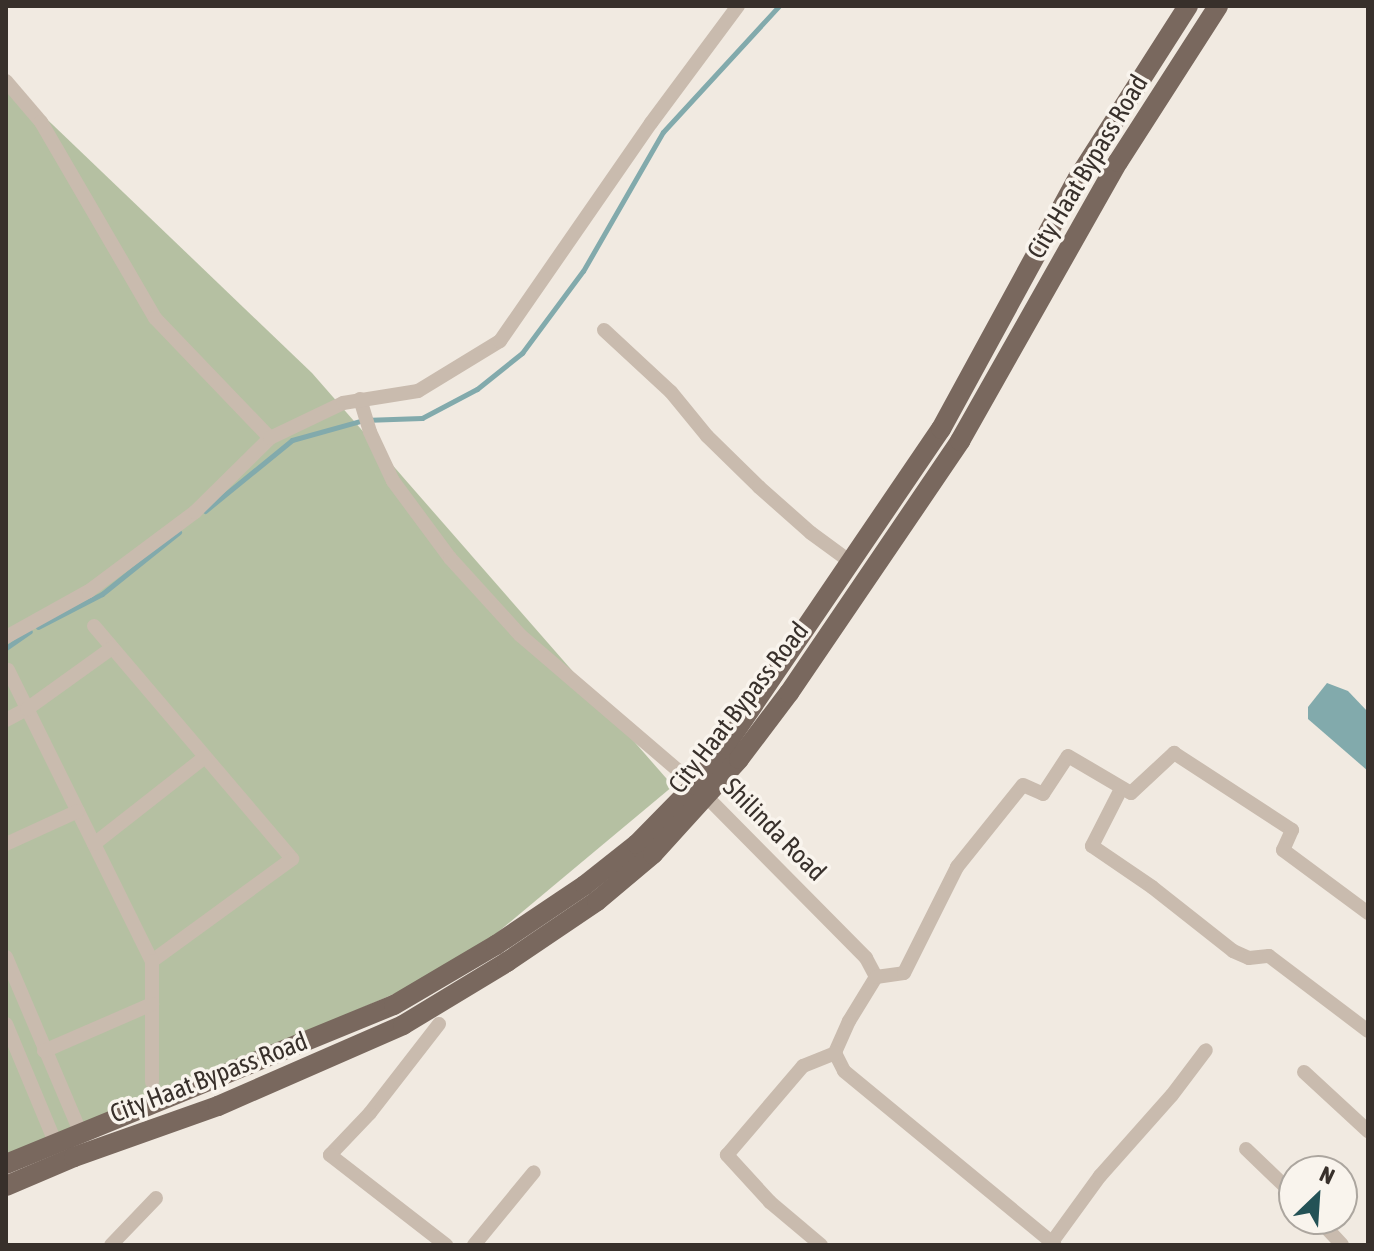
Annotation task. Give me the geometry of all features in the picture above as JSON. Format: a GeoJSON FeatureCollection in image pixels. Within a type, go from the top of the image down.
{"type":"FeatureCollection","features":[{"type":"Feature","properties":{"kind":"main road","name":"City Haat Bypass Road"},"geometry":{"type":"LineString","coordinates":[[6,1186],[74,1157],[218,1106],[403,1025],[507,962],[597,901],[653,854],[701,791],[941,429],[1078,178],[1188,6]]}},
{"type":"Feature","properties":{"kind":"main road","name":"City Haat Bypass Road"},"geometry":{"type":"LineString","coordinates":[[6,1164],[394,1005],[496,945],[585,885],[701,791],[789,693],[960,441],[1118,162],[1218,6]]}},
{"type":"Feature","properties":{"kind":"street"},"geometry":{"type":"LineString","coordinates":[[6,637],[89,591],[195,512],[270,438],[361,403],[418,391],[500,341],[734,10],[715,6]]}},
{"type":"Feature","properties":{"kind":"street"},"geometry":{"type":"LineString","coordinates":[[6,81],[41,122],[155,318],[270,438]]}},
{"type":"Feature","properties":{"kind":"street"},"geometry":{"type":"LineString","coordinates":[[604,330],[671,392],[707,436],[759,487],[852,563]]}},
{"type":"Feature","properties":{"kind":"street","name":"Shilinda Road"},"geometry":{"type":"LineString","coordinates":[[361,403],[370,432],[393,481],[450,558],[520,635],[701,791],[866,958],[876,977]]}},
{"type":"Feature","properties":{"kind":"street"},"geometry":{"type":"LineString","coordinates":[[94,626],[292,859],[152,961]]}},
{"type":"Feature","properties":{"kind":"street"},"geometry":{"type":"LineString","coordinates":[[6,720],[27,709],[112,648]]}},
{"type":"Feature","properties":{"kind":"street"},"geometry":{"type":"LineString","coordinates":[[8,670],[152,961],[152,1082]]}},
{"type":"Feature","properties":{"kind":"street"},"geometry":{"type":"LineString","coordinates":[[821,1245],[770,1202],[727,1155],[803,1066],[835,1053],[849,1021],[876,977],[904,973],[957,867],[1023,785],[1043,794],[1068,756],[1131,793],[1174,753],[1292,830],[1283,850],[1368,913]]}},
{"type":"Feature","properties":{"kind":"street"},"geometry":{"type":"LineString","coordinates":[[94,844],[205,757]]}},
{"type":"Feature","properties":{"kind":"street"},"geometry":{"type":"LineString","coordinates":[[1121,789],[1092,846],[1152,887],[1233,951],[1249,958],[1269,956],[1368,1031]]}},
{"type":"Feature","properties":{"kind":"street"},"geometry":{"type":"LineString","coordinates":[[6,844],[78,811]]}},
{"type":"Feature","properties":{"kind":"street"},"geometry":{"type":"LineString","coordinates":[[6,957],[81,1134]]}},
{"type":"Feature","properties":{"kind":"street"},"geometry":{"type":"LineString","coordinates":[[44,1051],[152,1004]]}},
{"type":"Feature","properties":{"kind":"street"},"geometry":{"type":"LineString","coordinates":[[6,1024],[56,1144]]}},
{"type":"Feature","properties":{"kind":"street"},"geometry":{"type":"LineString","coordinates":[[439,1024],[370,1113],[330,1155],[446,1245]]}},
{"type":"Feature","properties":{"kind":"street"},"geometry":{"type":"LineString","coordinates":[[835,1053],[844,1071],[1054,1244],[1100,1176],[1172,1095],[1206,1050]]}},
{"type":"Feature","properties":{"kind":"street"},"geometry":{"type":"LineString","coordinates":[[1304,1072],[1368,1131]]}},
{"type":"Feature","properties":{"kind":"street"},"geometry":{"type":"LineString","coordinates":[[1246,1149],[1278,1180]]}},
{"type":"Feature","properties":{"kind":"street"},"geometry":{"type":"LineString","coordinates":[[474,1245],[534,1172]]}},
{"type":"Feature","properties":{"kind":"street"},"geometry":{"type":"LineString","coordinates":[[111,1245],[156,1198]]}},
{"type":"Feature","properties":{"kind":"green space"},"geometry":{"type":"Polygon","coordinates":[[[6,80],[312,373],[673,786],[456,967],[6,1162],[6,80]]]}},
{"type":"Feature","properties":{"kind":"water"},"geometry":{"type":"Polygon","coordinates":[[[1327,683],[1348,691],[1368,712],[1368,771],[1308,719],[1308,707],[1327,683]]]}},
{"type":"Feature","properties":{"kind":"waterway"},"geometry":{"type":"LineString","coordinates":[[205,511],[292,440],[364,420],[422,418],[477,389],[522,353],[583,271],[663,132],[779,6]]}},
{"type":"Feature","properties":{"kind":"waterway"},"geometry":{"type":"LineString","coordinates":[[38,627],[102,594],[179,532]]}},
{"type":"Feature","properties":{"kind":"waterway"},"geometry":{"type":"LineString","coordinates":[[6,648],[30,631]]}}]}
